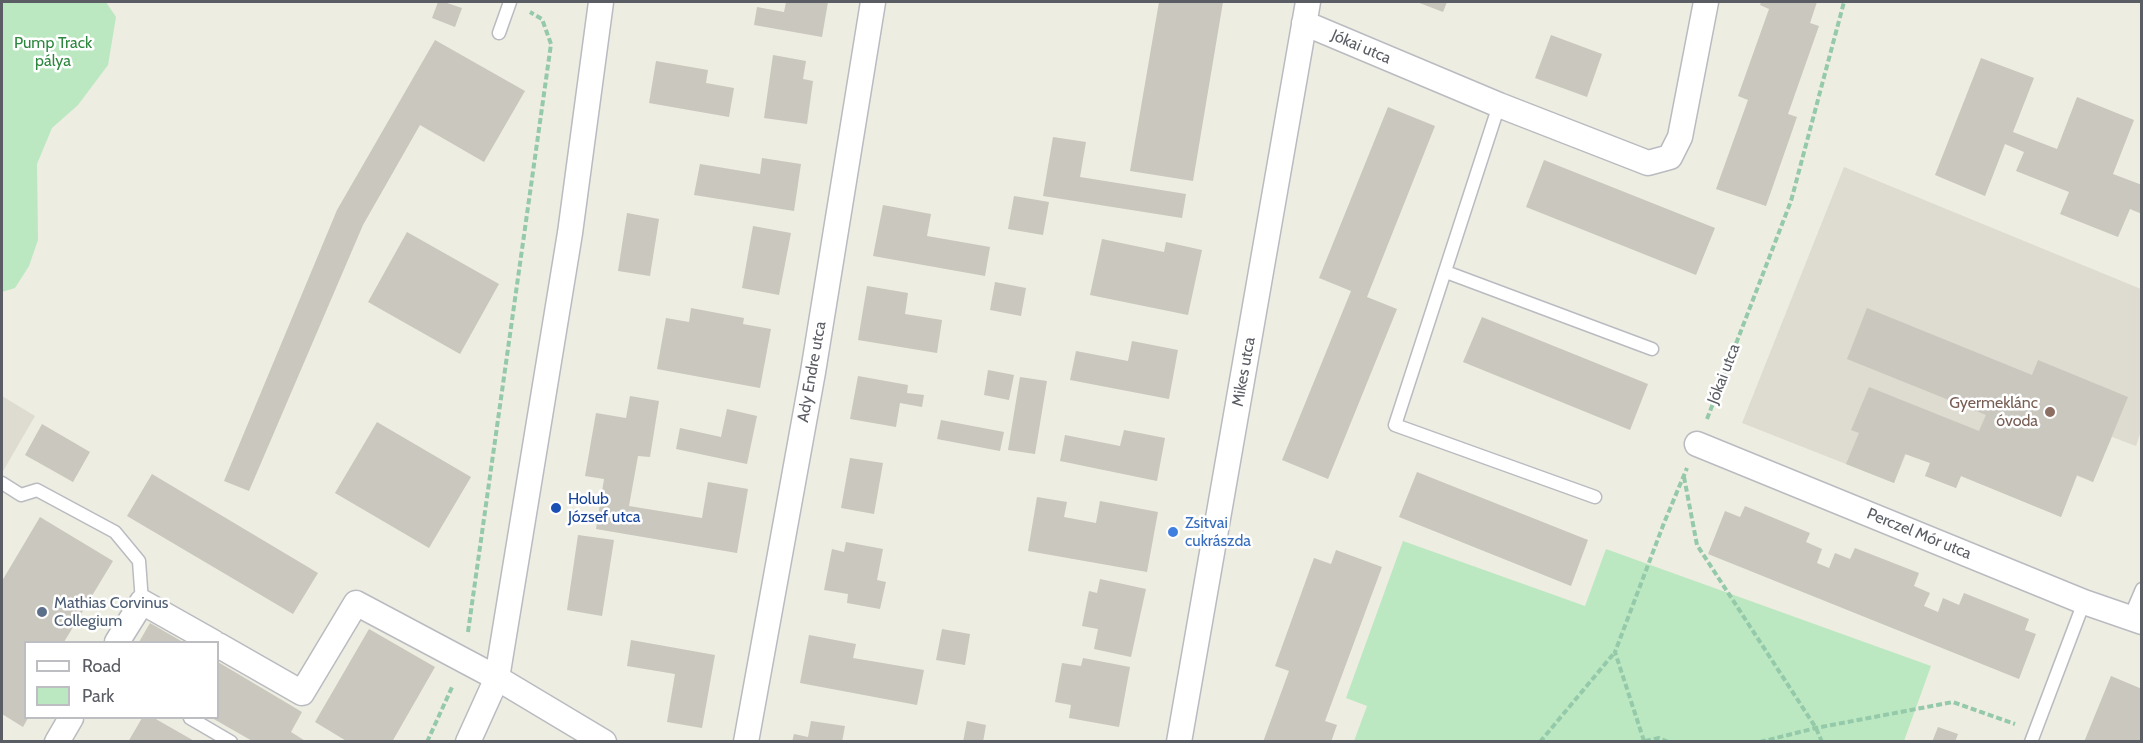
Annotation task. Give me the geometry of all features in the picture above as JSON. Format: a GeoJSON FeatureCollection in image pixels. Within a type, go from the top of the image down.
{"type":"FeatureCollection","features":[{"type":"Feature","properties":{"kind":"street"},"geometry":{"type":"LineString","coordinates":[[468,741],[497,678],[570,233],[601,2]]}},
{"type":"Feature","properties":{"kind":"street","name":"Ady Endre utca"},"geometry":{"type":"LineString","coordinates":[[746,741],[811,383],[873,2]]}},
{"type":"Feature","properties":{"kind":"street","name":"Jókai utca"},"geometry":{"type":"LineString","coordinates":[[1306,12],[1498,105],[1648,163],[1670,157],[1680,137],[1706,2]]}},
{"type":"Feature","properties":{"kind":"street","name":"Mikes utca"},"geometry":{"type":"LineString","coordinates":[[1179,741],[1306,12]]}},
{"type":"Feature","properties":{"kind":"street","name":"Perczel Mór utca"},"geometry":{"type":"LineString","coordinates":[[1697,444],[2084,602],[2136,619]]}},
{"type":"Feature","properties":{"kind":"street"},"geometry":{"type":"LineString","coordinates":[[118,641],[142,602],[211,641]]}},
{"type":"Feature","properties":{"kind":"street"},"geometry":{"type":"LineString","coordinates":[[219,646],[302,693],[356,603],[497,678],[604,741]]}},
{"type":"Feature","properties":{"kind":"street"},"geometry":{"type":"LineString","coordinates":[[57,741],[70,719]]}},
{"type":"Feature","properties":{"kind":"lane"},"geometry":{"type":"LineString","coordinates":[[499,33],[510,2]]}},
{"type":"Feature","properties":{"kind":"lane"},"geometry":{"type":"LineString","coordinates":[[1498,105],[1395,425],[1595,497]]}},
{"type":"Feature","properties":{"kind":"lane"},"geometry":{"type":"LineString","coordinates":[[1446,272],[1652,349]]}},
{"type":"Feature","properties":{"kind":"lane"},"geometry":{"type":"LineString","coordinates":[[2,483],[21,495],[37,490],[115,532],[140,561],[142,602]]}},
{"type":"Feature","properties":{"kind":"lane"},"geometry":{"type":"LineString","coordinates":[[2136,619],[2142,589]]}},
{"type":"Feature","properties":{"kind":"lane"},"geometry":{"type":"LineString","coordinates":[[2033,737],[2084,602]]}},
{"type":"Feature","properties":{"kind":"lane"},"geometry":{"type":"LineString","coordinates":[[192,719],[231,741]]}},
{"type":"Feature","properties":{"kind":"path","name":"Jókai utca"},"geometry":{"type":"LineString","coordinates":[[1540,741],[1615,652],[1791,201],[1844,2]]}},
{"type":"Feature","properties":{"kind":"path"},"geometry":{"type":"LineString","coordinates":[[427,741],[464,660],[551,44],[542,19],[522,7]]}},
{"type":"Feature","properties":{"kind":"path"},"geometry":{"type":"LineString","coordinates":[[1684,476],[1697,545],[1816,728],[1822,741]]}},
{"type":"Feature","properties":{"kind":"path"},"geometry":{"type":"LineString","coordinates":[[1615,652],[1644,741],[1659,738],[1668,741]]}},
{"type":"Feature","properties":{"kind":"path"},"geometry":{"type":"LineString","coordinates":[[1760,741],[1953,702],[2033,737]]}},
{"type":"Feature","properties":{"kind":"shaded area"},"geometry":{"type":"Polygon","coordinates":[[[1844,167],[2141,289],[2141,431],[2136,446],[2112,437],[2093,482],[2077,476],[2061,517],[1961,476],[1956,488],[1925,476],[1930,463],[1906,454],[1894,483],[1742,423],[1844,167]]]}},
{"type":"Feature","properties":{"kind":"shaded area"},"geometry":{"type":"Polygon","coordinates":[[[2,396],[35,416],[2,473],[2,396]]]}},
{"type":"Feature","properties":{"kind":"green space","name":"Pump Track pálya"},"geometry":{"type":"Polygon","coordinates":[[[2,2],[106,2],[116,17],[108,65],[78,105],[52,128],[37,164],[38,240],[29,266],[15,288],[2,292],[2,2]]]}},
{"type":"Feature","properties":{"kind":"green space"},"geometry":{"type":"Polygon","coordinates":[[[1403,541],[1585,606],[1606,549],[1931,666],[1904,741],[1354,741],[1367,706],[1346,698],[1403,541]]]}},
{"type":"Feature","properties":{"kind":"building"},"geometry":{"type":"Polygon","coordinates":[[[438,2],[462,8],[455,27],[432,18],[438,2]]]}},
{"type":"Feature","properties":{"kind":"building"},"geometry":{"type":"Polygon","coordinates":[[[786,2],[828,2],[822,37],[754,25],[757,7],[784,12],[786,2]]]}},
{"type":"Feature","properties":{"kind":"building"},"geometry":{"type":"Polygon","coordinates":[[[1159,2],[1223,2],[1193,181],[1130,171],[1159,2]]]}},
{"type":"Feature","properties":{"kind":"building"},"geometry":{"type":"Polygon","coordinates":[[[1417,2],[1447,2],[1443,12],[1417,2]]]}},
{"type":"Feature","properties":{"kind":"building"},"geometry":{"type":"Polygon","coordinates":[[[1761,2],[1817,2],[1810,23],[1819,26],[1788,114],[1797,117],[1766,206],[1716,189],[1748,100],[1738,96],[1769,9],[1760,5],[1761,2]]]}},
{"type":"Feature","properties":{"kind":"building"},"geometry":{"type":"Polygon","coordinates":[[[1551,35],[1602,54],[1587,97],[1535,78],[1551,35]]]}},
{"type":"Feature","properties":{"kind":"building"},"geometry":{"type":"Polygon","coordinates":[[[435,40],[525,91],[484,162],[420,125],[363,225],[249,491],[224,481],[337,210],[435,40]]]}},
{"type":"Feature","properties":{"kind":"building"},"geometry":{"type":"Polygon","coordinates":[[[773,55],[806,61],[803,79],[813,81],[807,124],[764,118],[773,55]]]}},
{"type":"Feature","properties":{"kind":"building"},"geometry":{"type":"Polygon","coordinates":[[[1981,58],[2034,78],[2013,132],[2057,149],[2077,97],[2134,120],[2113,174],[2142,185],[2142,214],[2130,209],[2118,237],[2060,214],[2069,192],[2016,171],[2024,152],[2005,144],[1985,196],[1935,175],[1981,58]]]}},
{"type":"Feature","properties":{"kind":"building"},"geometry":{"type":"Polygon","coordinates":[[[656,61],[708,70],[706,83],[734,88],[729,117],[649,103],[656,61]]]}},
{"type":"Feature","properties":{"kind":"building"},"geometry":{"type":"Polygon","coordinates":[[[1388,107],[1435,126],[1367,297],[1397,309],[1328,479],[1282,460],[1351,291],[1319,278],[1388,107]]]}},
{"type":"Feature","properties":{"kind":"building"},"geometry":{"type":"Polygon","coordinates":[[[1053,137],[1086,142],[1080,177],[1186,194],[1182,218],[1043,196],[1053,137]]]}},
{"type":"Feature","properties":{"kind":"building"},"geometry":{"type":"Polygon","coordinates":[[[762,158],[801,164],[794,211],[694,195],[700,164],[760,174],[762,158]]]}},
{"type":"Feature","properties":{"kind":"building"},"geometry":{"type":"Polygon","coordinates":[[[1544,160],[1715,228],[1696,275],[1526,207],[1544,160]]]}},
{"type":"Feature","properties":{"kind":"building"},"geometry":{"type":"Polygon","coordinates":[[[1014,196],[1049,202],[1043,235],[1008,229],[1014,196]]]}},
{"type":"Feature","properties":{"kind":"building"},"geometry":{"type":"Polygon","coordinates":[[[883,205],[931,214],[927,236],[990,247],[985,276],[873,256],[883,205]]]}},
{"type":"Feature","properties":{"kind":"building"},"geometry":{"type":"Polygon","coordinates":[[[627,213],[659,219],[650,276],[618,271],[627,213]]]}},
{"type":"Feature","properties":{"kind":"building"},"geometry":{"type":"Polygon","coordinates":[[[753,226],[791,233],[779,295],[742,288],[753,226]]]}},
{"type":"Feature","properties":{"kind":"building"},"geometry":{"type":"Polygon","coordinates":[[[407,232],[499,284],[460,354],[368,302],[407,232]]]}},
{"type":"Feature","properties":{"kind":"building"},"geometry":{"type":"Polygon","coordinates":[[[1102,239],[1164,252],[1166,242],[1202,250],[1188,315],[1090,295],[1102,239]]]}},
{"type":"Feature","properties":{"kind":"building"},"geometry":{"type":"Polygon","coordinates":[[[995,282],[1026,288],[1021,316],[990,310],[995,282]]]}},
{"type":"Feature","properties":{"kind":"building"},"geometry":{"type":"Polygon","coordinates":[[[867,286],[908,293],[905,314],[942,320],[937,353],[858,340],[867,286]]]}},
{"type":"Feature","properties":{"kind":"building"},"geometry":{"type":"Polygon","coordinates":[[[691,308],[744,318],[743,324],[771,329],[760,388],[657,369],[666,318],[689,322],[691,308]]]}},
{"type":"Feature","properties":{"kind":"building","name":"Gyermeklánc óvoda"},"geometry":{"type":"Polygon","coordinates":[[[1867,308],[2032,375],[2038,360],[2128,397],[2093,482],[2077,475],[2061,517],[1961,476],[1956,488],[1925,476],[1930,463],[1905,454],[1894,483],[1846,464],[1859,433],[1851,430],[1869,387],[1979,431],[1986,415],[1847,359],[1867,308]]]}},
{"type":"Feature","properties":{"kind":"building"},"geometry":{"type":"Polygon","coordinates":[[[1482,317],[1648,384],[1630,430],[1463,362],[1482,317]]]}},
{"type":"Feature","properties":{"kind":"building"},"geometry":{"type":"Polygon","coordinates":[[[1132,341],[1178,350],[1169,399],[1070,380],[1076,351],[1128,361],[1132,341]]]}},
{"type":"Feature","properties":{"kind":"building"},"geometry":{"type":"Polygon","coordinates":[[[988,370],[1014,375],[1009,400],[984,395],[988,370]]]}},
{"type":"Feature","properties":{"kind":"building"},"geometry":{"type":"Polygon","coordinates":[[[858,376],[908,385],[907,393],[924,395],[922,407],[900,403],[896,427],[850,419],[858,376]]]}},
{"type":"Feature","properties":{"kind":"building"},"geometry":{"type":"Polygon","coordinates":[[[1020,377],[1047,381],[1035,454],[1008,450],[1020,377]]]}},
{"type":"Feature","properties":{"kind":"building"},"geometry":{"type":"Polygon","coordinates":[[[630,396],[659,401],[650,457],[638,456],[629,506],[702,518],[708,482],[748,489],[737,553],[596,529],[604,479],[585,476],[596,413],[626,418],[630,396]]]}},
{"type":"Feature","properties":{"kind":"building"},"geometry":{"type":"Polygon","coordinates":[[[727,409],[757,416],[747,464],[676,449],[680,428],[721,437],[727,409]]]}},
{"type":"Feature","properties":{"kind":"building"},"geometry":{"type":"Polygon","coordinates":[[[941,420],[1004,432],[1000,451],[937,439],[941,420]]]}},
{"type":"Feature","properties":{"kind":"building"},"geometry":{"type":"Polygon","coordinates":[[[377,422],[471,477],[429,548],[335,493],[377,422]]]}},
{"type":"Feature","properties":{"kind":"building"},"geometry":{"type":"Polygon","coordinates":[[[42,424],[90,452],[73,482],[25,455],[42,424]]]}},
{"type":"Feature","properties":{"kind":"building"},"geometry":{"type":"Polygon","coordinates":[[[1124,430],[1165,438],[1157,481],[1060,461],[1065,435],[1120,446],[1124,430]]]}},
{"type":"Feature","properties":{"kind":"building"},"geometry":{"type":"Polygon","coordinates":[[[850,458],[883,463],[874,514],[841,508],[850,458]]]}},
{"type":"Feature","properties":{"kind":"building"},"geometry":{"type":"Polygon","coordinates":[[[1417,472],[1588,540],[1571,586],[1399,517],[1417,472]]]}},
{"type":"Feature","properties":{"kind":"building"},"geometry":{"type":"Polygon","coordinates":[[[152,474],[318,573],[293,614],[127,516],[152,474]]]}},
{"type":"Feature","properties":{"kind":"building"},"geometry":{"type":"Polygon","coordinates":[[[1037,497],[1067,502],[1064,517],[1096,523],[1100,501],[1158,512],[1147,572],[1028,551],[1037,497]]]}},
{"type":"Feature","properties":{"kind":"building"},"geometry":{"type":"Polygon","coordinates":[[[1745,506],[1810,533],[1806,542],[1822,549],[1817,563],[1829,568],[1835,553],[1850,559],[1855,548],[1919,573],[1914,586],[1930,593],[1924,606],[1938,612],[1943,598],[1959,605],[1964,593],[2029,619],[2025,630],[2036,634],[2019,679],[1708,554],[1725,511],[1740,517],[1745,506]]]}},
{"type":"Feature","properties":{"kind":"building","name":"Mathias Corvinus Collegium"},"geometry":{"type":"Polygon","coordinates":[[[40,517],[113,561],[65,641],[24,641],[24,719],[27,719],[23,727],[2,714],[2,581],[40,517]]]}},
{"type":"Feature","properties":{"kind":"building"},"geometry":{"type":"Polygon","coordinates":[[[578,535],[614,540],[602,616],[567,610],[578,535]]]}},
{"type":"Feature","properties":{"kind":"building"},"geometry":{"type":"Polygon","coordinates":[[[846,542],[883,549],[877,580],[886,582],[880,609],[847,603],[848,594],[824,590],[832,549],[844,552],[846,542]]]}},
{"type":"Feature","properties":{"kind":"building"},"geometry":{"type":"Polygon","coordinates":[[[1336,550],[1382,567],[1325,721],[1337,725],[1331,742],[1263,742],[1289,671],[1275,666],[1314,558],[1331,564],[1336,550]]]}},
{"type":"Feature","properties":{"kind":"building"},"geometry":{"type":"Polygon","coordinates":[[[1100,579],[1146,589],[1131,657],[1094,649],[1098,629],[1082,626],[1089,591],[1097,593],[1100,579]]]}},
{"type":"Feature","properties":{"kind":"building"},"geometry":{"type":"Polygon","coordinates":[[[150,623],[181,641],[140,641],[150,623]]]}},
{"type":"Feature","properties":{"kind":"building"},"geometry":{"type":"Polygon","coordinates":[[[369,629],[435,667],[392,742],[348,742],[315,722],[369,629]]]}},
{"type":"Feature","properties":{"kind":"building"},"geometry":{"type":"Polygon","coordinates":[[[942,629],[970,634],[965,665],[936,660],[942,629]]]}},
{"type":"Feature","properties":{"kind":"building"},"geometry":{"type":"Polygon","coordinates":[[[809,635],[856,644],[853,658],[924,670],[917,705],[800,683],[809,635]]]}},
{"type":"Feature","properties":{"kind":"building"},"geometry":{"type":"Polygon","coordinates":[[[631,640],[715,655],[702,728],[667,722],[675,674],[627,666],[631,640]]]}},
{"type":"Feature","properties":{"kind":"building"},"geometry":{"type":"Polygon","coordinates":[[[1083,658],[1130,667],[1119,727],[1069,718],[1071,705],[1055,702],[1062,663],[1081,666],[1083,658]]]}},
{"type":"Feature","properties":{"kind":"building"},"geometry":{"type":"Polygon","coordinates":[[[219,663],[302,712],[291,732],[307,742],[254,742],[214,719],[219,719],[219,663]]]}},
{"type":"Feature","properties":{"kind":"building"},"geometry":{"type":"Polygon","coordinates":[[[2111,676],[2142,689],[2142,742],[2084,742],[2111,676]]]}},
{"type":"Feature","properties":{"kind":"building"},"geometry":{"type":"Polygon","coordinates":[[[141,719],[156,719],[196,742],[128,742],[141,719]]]}},
{"type":"Feature","properties":{"kind":"building"},"geometry":{"type":"Polygon","coordinates":[[[811,721],[845,726],[842,742],[792,742],[794,734],[808,737],[811,721]]]}},
{"type":"Feature","properties":{"kind":"building"},"geometry":{"type":"Polygon","coordinates":[[[967,721],[986,725],[983,742],[963,742],[967,721]]]}},
{"type":"Feature","properties":{"kind":"building"},"geometry":{"type":"Polygon","coordinates":[[[1938,727],[1958,734],[1955,742],[1932,742],[1938,727]]]}},
{"type":"Feature","properties":{"kind":"place","name":"Gyermeklánc óvoda"},"geometry":{"type":"Point","coordinates":[2050,412]}},
{"type":"Feature","properties":{"kind":"place","name":"Holub József utca"},"geometry":{"type":"Point","coordinates":[556,508]}},
{"type":"Feature","properties":{"kind":"place","name":"Zsitvai cukrászda"},"geometry":{"type":"Point","coordinates":[1173,532]}},
{"type":"Feature","properties":{"kind":"place","name":"Mathias Corvinus Collegium"},"geometry":{"type":"Point","coordinates":[42,612]}}]}
